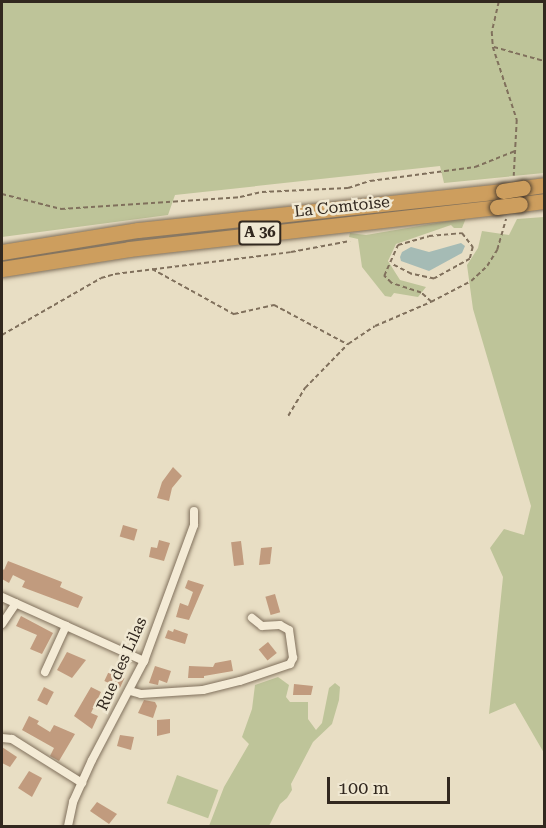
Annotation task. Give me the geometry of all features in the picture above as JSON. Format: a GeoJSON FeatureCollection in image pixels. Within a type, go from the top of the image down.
{"type":"FeatureCollection","features":[{"type":"Feature","properties":{"kind":"highway","name":"La Comtoise"},"geometry":{"type":"LineString","coordinates":[[2,269],[129,249],[512,197],[544,185]]}},
{"type":"Feature","properties":{"kind":"highway","name":"La Comtoise"},"geometry":{"type":"LineString","coordinates":[[2,250],[148,229],[503,190],[512,197],[544,201]]}},
{"type":"Feature","properties":{"kind":"street","name":"Rue des Lilas"},"geometry":{"type":"LineString","coordinates":[[68,826],[73,802],[144,661],[194,525],[194,511]]}},
{"type":"Feature","properties":{"kind":"street"},"geometry":{"type":"LineString","coordinates":[[2,597],[144,661]]}},
{"type":"Feature","properties":{"kind":"street"},"geometry":{"type":"LineString","coordinates":[[2,624],[15,603]]}},
{"type":"Feature","properties":{"kind":"street"},"geometry":{"type":"LineString","coordinates":[[130,691],[141,694],[203,690],[240,681],[290,664],[293,658],[289,630],[280,625],[262,626],[252,618]]}},
{"type":"Feature","properties":{"kind":"street"},"geometry":{"type":"LineString","coordinates":[[45,672],[66,626]]}},
{"type":"Feature","properties":{"kind":"street"},"geometry":{"type":"LineString","coordinates":[[2,738],[12,740],[82,783]]}},
{"type":"Feature","properties":{"kind":"path"},"geometry":{"type":"LineString","coordinates":[[288,416],[304,388],[348,344],[375,326],[431,302],[471,281],[487,266],[497,250],[512,197],[517,120],[493,47],[492,32],[499,2]]}},
{"type":"Feature","properties":{"kind":"path"},"geometry":{"type":"LineString","coordinates":[[493,47],[544,61]]}},
{"type":"Feature","properties":{"kind":"path"},"geometry":{"type":"LineString","coordinates":[[2,194],[61,209],[82,209],[240,197],[262,192],[348,188],[370,181],[475,167],[515,151]]}},
{"type":"Feature","properties":{"kind":"path"},"geometry":{"type":"LineString","coordinates":[[391,264],[411,274],[434,279],[470,259],[473,247],[462,234],[429,237],[398,245],[391,264],[386,268],[384,276],[391,283],[421,293],[431,302]]}},
{"type":"Feature","properties":{"kind":"path"},"geometry":{"type":"LineString","coordinates":[[2,335],[101,278],[152,269],[291,252],[350,241]]}},
{"type":"Feature","properties":{"kind":"path"},"geometry":{"type":"LineString","coordinates":[[152,269],[234,314],[274,305],[348,344]]}},
{"type":"Feature","properties":{"kind":"green space"},"geometry":{"type":"Polygon","coordinates":[[[2,2],[544,2],[544,173],[444,183],[440,166],[175,195],[168,215],[2,237],[2,2]]]}},
{"type":"Feature","properties":{"kind":"green space"},"geometry":{"type":"Polygon","coordinates":[[[544,217],[544,753],[515,703],[489,714],[503,577],[490,548],[504,529],[524,535],[531,506],[473,309],[467,265],[478,248],[482,231],[509,235],[517,219],[544,217]]]}},
{"type":"Feature","properties":{"kind":"green space"},"geometry":{"type":"Polygon","coordinates":[[[466,218],[462,228],[454,228],[451,225],[396,244],[388,261],[400,280],[426,287],[418,297],[394,293],[391,297],[385,296],[362,267],[358,239],[349,237],[350,233],[366,235],[466,218]]]}},
{"type":"Feature","properties":{"kind":"green space"},"geometry":{"type":"Polygon","coordinates":[[[278,677],[289,685],[286,697],[290,702],[308,702],[308,719],[316,730],[322,723],[329,688],[335,683],[340,687],[332,724],[313,742],[291,784],[292,790],[280,804],[269,826],[209,826],[224,787],[249,744],[242,737],[252,709],[255,685],[278,677]]]}},
{"type":"Feature","properties":{"kind":"green space"},"geometry":{"type":"Polygon","coordinates":[[[177,775],[218,790],[208,818],[167,803],[177,775]]]}},
{"type":"Feature","properties":{"kind":"water"},"geometry":{"type":"Polygon","coordinates":[[[461,243],[465,246],[462,253],[429,271],[401,261],[402,252],[411,247],[429,252],[461,243]]]}},
{"type":"Feature","properties":{"kind":"building"},"geometry":{"type":"Polygon","coordinates":[[[173,467],[182,476],[172,488],[169,501],[157,498],[162,482],[173,467]]]}},
{"type":"Feature","properties":{"kind":"building"},"geometry":{"type":"Polygon","coordinates":[[[123,525],[137,529],[134,541],[120,537],[123,525]]]}},
{"type":"Feature","properties":{"kind":"building"},"geometry":{"type":"Polygon","coordinates":[[[159,540],[170,543],[164,561],[149,557],[151,547],[157,548],[159,540]]]}},
{"type":"Feature","properties":{"kind":"building"},"geometry":{"type":"Polygon","coordinates":[[[241,541],[244,565],[234,566],[231,542],[241,541]]]}},
{"type":"Feature","properties":{"kind":"building"},"geometry":{"type":"Polygon","coordinates":[[[272,547],[270,564],[259,565],[261,548],[272,547]]]}},
{"type":"Feature","properties":{"kind":"building"},"geometry":{"type":"Polygon","coordinates":[[[8,561],[62,582],[60,587],[83,597],[78,608],[22,587],[25,581],[13,575],[9,583],[2,579],[2,568],[4,570],[8,561]]]}},
{"type":"Feature","properties":{"kind":"building"},"geometry":{"type":"Polygon","coordinates":[[[188,580],[204,585],[189,620],[176,617],[180,603],[188,606],[193,592],[185,588],[188,580]]]}},
{"type":"Feature","properties":{"kind":"building"},"geometry":{"type":"Polygon","coordinates":[[[275,594],[280,612],[271,615],[265,597],[275,594]]]}},
{"type":"Feature","properties":{"kind":"building"},"geometry":{"type":"Polygon","coordinates":[[[21,616],[53,633],[42,654],[30,649],[37,635],[16,626],[21,616]]]}},
{"type":"Feature","properties":{"kind":"building"},"geometry":{"type":"Polygon","coordinates":[[[174,629],[188,634],[185,644],[165,638],[168,630],[173,632],[174,629]]]}},
{"type":"Feature","properties":{"kind":"building"},"geometry":{"type":"Polygon","coordinates":[[[268,642],[277,653],[267,660],[259,650],[268,642]]]}},
{"type":"Feature","properties":{"kind":"building"},"geometry":{"type":"Polygon","coordinates":[[[67,652],[86,660],[72,678],[57,670],[67,652]]]}},
{"type":"Feature","properties":{"kind":"building"},"geometry":{"type":"Polygon","coordinates":[[[231,660],[233,671],[204,676],[204,678],[188,678],[189,666],[213,667],[215,663],[231,660]]]}},
{"type":"Feature","properties":{"kind":"building"},"geometry":{"type":"Polygon","coordinates":[[[155,666],[171,671],[167,683],[159,680],[158,685],[149,683],[155,666]]]}},
{"type":"Feature","properties":{"kind":"building"},"geometry":{"type":"Polygon","coordinates":[[[109,671],[124,678],[120,688],[104,681],[109,671]]]}},
{"type":"Feature","properties":{"kind":"building"},"geometry":{"type":"Polygon","coordinates":[[[294,684],[313,686],[311,695],[293,695],[294,684]]]}},
{"type":"Feature","properties":{"kind":"building"},"geometry":{"type":"Polygon","coordinates":[[[44,687],[54,692],[47,705],[37,700],[44,687]]]}},
{"type":"Feature","properties":{"kind":"building"},"geometry":{"type":"Polygon","coordinates":[[[91,687],[101,692],[91,713],[98,716],[92,729],[74,716],[91,687]]]}},
{"type":"Feature","properties":{"kind":"building"},"geometry":{"type":"Polygon","coordinates":[[[144,700],[155,702],[157,706],[153,718],[138,713],[144,700]]]}},
{"type":"Feature","properties":{"kind":"building"},"geometry":{"type":"Polygon","coordinates":[[[29,716],[39,721],[37,724],[50,732],[54,725],[75,734],[59,761],[50,756],[54,748],[22,730],[29,716]]]}},
{"type":"Feature","properties":{"kind":"building"},"geometry":{"type":"Polygon","coordinates":[[[170,719],[170,733],[157,736],[157,720],[170,719]]]}},
{"type":"Feature","properties":{"kind":"building"},"geometry":{"type":"Polygon","coordinates":[[[120,735],[134,737],[131,750],[117,746],[120,735]]]}},
{"type":"Feature","properties":{"kind":"building"},"geometry":{"type":"Polygon","coordinates":[[[2,747],[17,757],[10,767],[2,763],[2,747]]]}},
{"type":"Feature","properties":{"kind":"building"},"geometry":{"type":"Polygon","coordinates":[[[29,771],[42,778],[32,797],[18,788],[29,771]]]}},
{"type":"Feature","properties":{"kind":"building"},"geometry":{"type":"Polygon","coordinates":[[[97,802],[117,814],[109,824],[90,811],[97,802]]]}}]}
